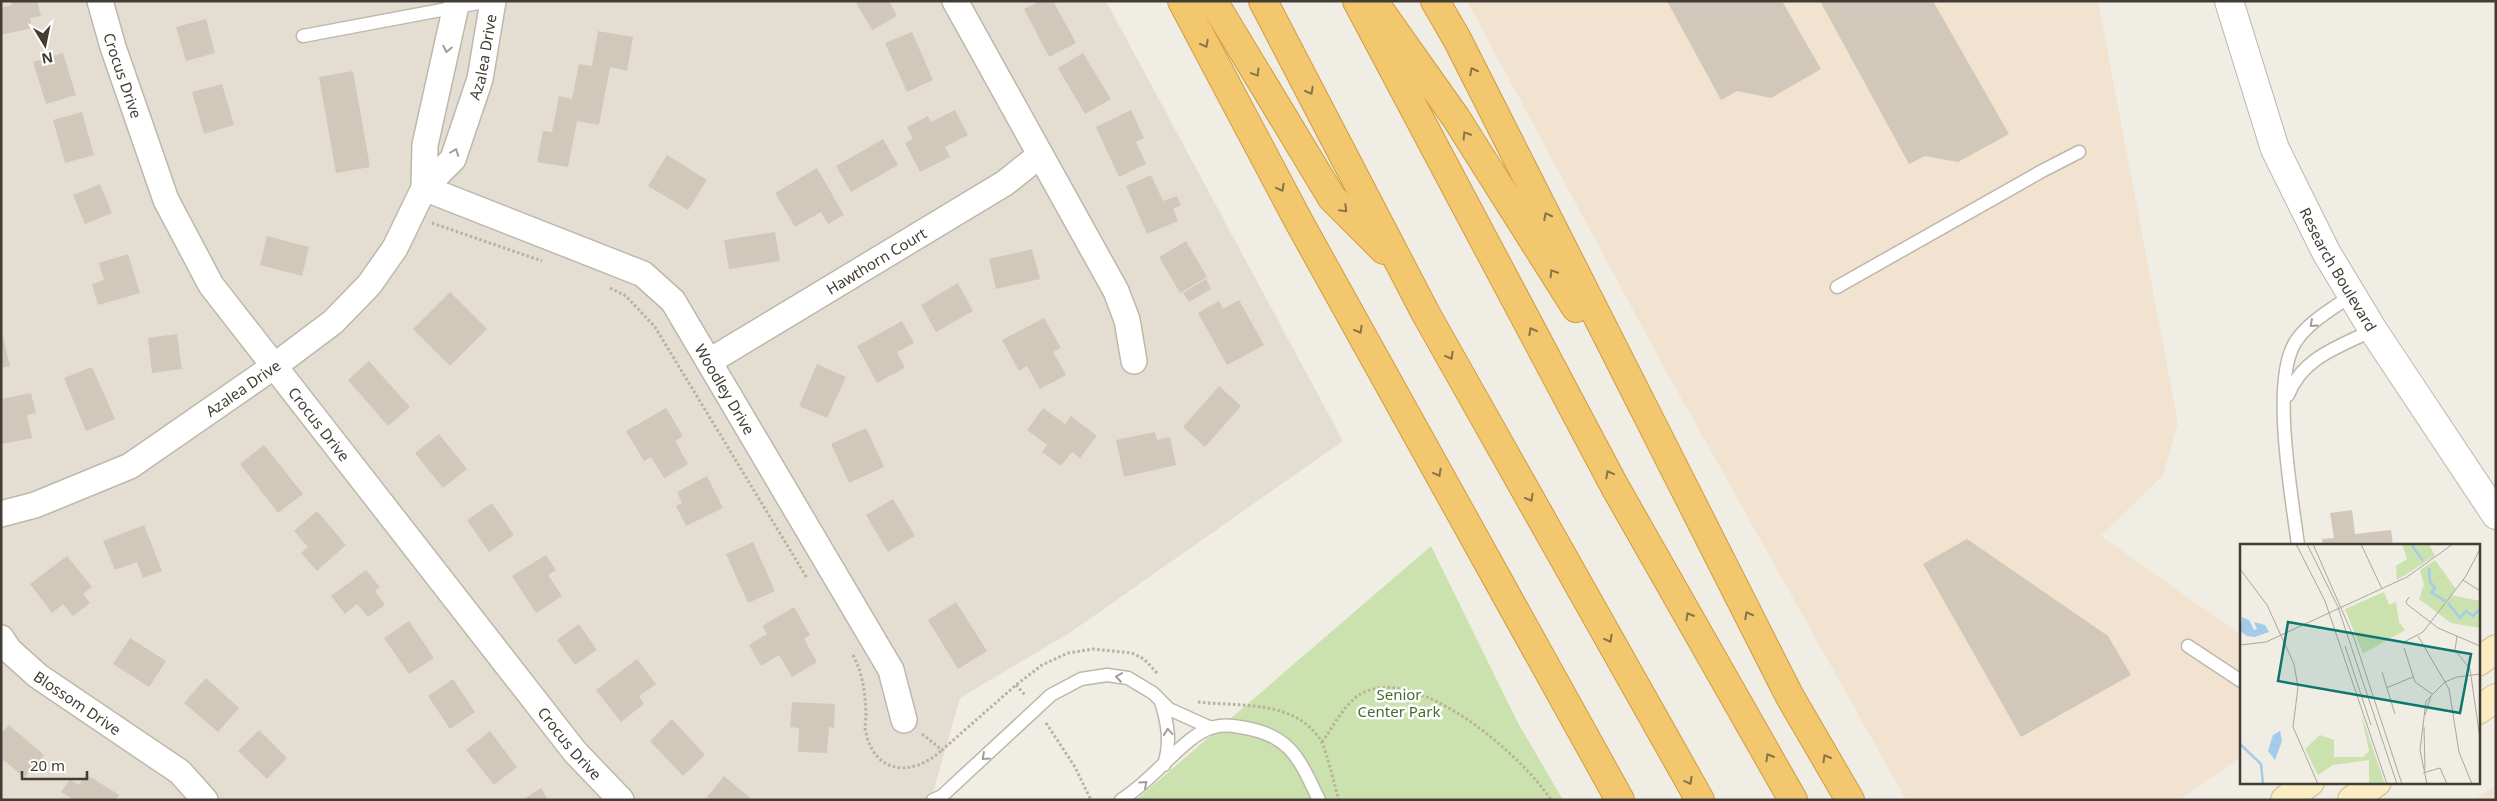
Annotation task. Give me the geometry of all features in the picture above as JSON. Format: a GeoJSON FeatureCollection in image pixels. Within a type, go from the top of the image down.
{"type":"FeatureCollection","features":[{"type":"Feature","properties":{"kind":"highway"},"geometry":{"type":"LineString","coordinates":[[1182,1],[1300,222],[1620,800]]}},
{"type":"Feature","properties":{"kind":"highway"},"geometry":{"type":"LineString","coordinates":[[1213,1],[1332,198],[1403,268]]}},
{"type":"Feature","properties":{"kind":"highway"},"geometry":{"type":"LineString","coordinates":[[1263,1],[1431,322],[1700,800]]}},
{"type":"Feature","properties":{"kind":"highway"},"geometry":{"type":"LineString","coordinates":[[1357,1],[1615,487],[1793,800]]}},
{"type":"Feature","properties":{"kind":"highway"},"geometry":{"type":"LineString","coordinates":[[1373,1],[1456,118],[1663,447]]}},
{"type":"Feature","properties":{"kind":"highway"},"geometry":{"type":"LineString","coordinates":[[1435,1],[1457,39],[1789,695],[1850,800]]}},
{"type":"Feature","properties":{"kind":"main road"},"geometry":{"type":"LineString","coordinates":[[2480,661],[2496,649]]}},
{"type":"Feature","properties":{"kind":"main road"},"geometry":{"type":"LineString","coordinates":[[2480,709],[2496,698]]}},
{"type":"Feature","properties":{"kind":"main road"},"geometry":{"type":"LineString","coordinates":[[2285,800],[2307,784]]}},
{"type":"Feature","properties":{"kind":"main road"},"geometry":{"type":"LineString","coordinates":[[2352,800],[2374,784]]}},
{"type":"Feature","properties":{"kind":"street","name":"Crocus Drive"},"geometry":{"type":"LineString","coordinates":[[100,1],[113,46],[166,200],[211,285],[273,367],[575,752],[621,800]]}},
{"type":"Feature","properties":{"kind":"street","name":"Azalea Drive"},"geometry":{"type":"LineString","coordinates":[[1,514],[36,505],[130,466],[273,367],[333,322],[369,285],[395,248],[424,188],[453,158],[480,79],[493,1]]}},
{"type":"Feature","properties":{"kind":"street"},"geometry":{"type":"LineString","coordinates":[[955,1],[1116,291],[1127,320],[1134,361]]}},
{"type":"Feature","properties":{"kind":"street","name":"Research Boulevard"},"geometry":{"type":"LineString","coordinates":[[2229,1],[2276,149],[2326,252],[2373,330],[2496,514]]}},
{"type":"Feature","properties":{"kind":"street","name":"Azalea Drive"},"geometry":{"type":"LineString","coordinates":[[424,188],[425,145],[457,4]]}},
{"type":"Feature","properties":{"kind":"street","name":"Hawthorn Court"},"geometry":{"type":"LineString","coordinates":[[710,361],[1005,182],[1040,155]]}},
{"type":"Feature","properties":{"kind":"street","name":"Woodley Drive"},"geometry":{"type":"LineString","coordinates":[[424,188],[642,274],[673,301],[891,670],[904,720]]}},
{"type":"Feature","properties":{"kind":"street","name":"Blossom Drive"},"geometry":{"type":"LineString","coordinates":[[1,638],[9,650],[38,676],[180,772],[205,800]]}},
{"type":"Feature","properties":{"kind":"lane"},"geometry":{"type":"LineString","coordinates":[[303,36],[457,4],[489,1]]}},
{"type":"Feature","properties":{"kind":"lane"},"geometry":{"type":"LineString","coordinates":[[1837,287],[2023,181],[2079,152]]}},
{"type":"Feature","properties":{"kind":"lane"},"geometry":{"type":"LineString","coordinates":[[2298,544],[2284,434],[2284,404],[2289,357],[2296,342],[2311,324],[2352,295]]}},
{"type":"Feature","properties":{"kind":"lane"},"geometry":{"type":"LineString","coordinates":[[2284,404],[2292,384],[2303,368],[2322,355],[2373,330]]}},
{"type":"Feature","properties":{"kind":"lane"},"geometry":{"type":"LineString","coordinates":[[2188,646],[2240,679]]}},
{"type":"Feature","properties":{"kind":"lane"},"geometry":{"type":"LineString","coordinates":[[933,800],[942,796],[1052,695],[1081,679],[1107,675],[1128,678],[1153,693],[1169,709],[1209,727]]}},
{"type":"Feature","properties":{"kind":"lane"},"geometry":{"type":"LineString","coordinates":[[1160,700],[1168,729],[1169,751],[1164,765]]}},
{"type":"Feature","properties":{"kind":"lane"},"geometry":{"type":"LineString","coordinates":[[1121,800],[1140,788],[1190,740],[1209,727],[1227,725],[1262,730],[1285,744],[1302,764],[1319,800]]}},
{"type":"Feature","properties":{"kind":"path"},"geometry":{"type":"LineString","coordinates":[[411,215],[550,264]]}},
{"type":"Feature","properties":{"kind":"path"},"geometry":{"type":"LineString","coordinates":[[602,284],[626,296],[655,327],[808,580]]}},
{"type":"Feature","properties":{"kind":"path"},"geometry":{"type":"LineString","coordinates":[[848,647],[862,677],[865,732],[879,758],[902,768],[917,767],[932,760],[1016,685],[1042,666],[1068,653],[1093,649],[1132,653],[1144,659],[1163,680]]}},
{"type":"Feature","properties":{"kind":"path"},"geometry":{"type":"LineString","coordinates":[[1016,685],[1037,710],[1075,767],[1091,800]]}},
{"type":"Feature","properties":{"kind":"path"},"geometry":{"type":"LineString","coordinates":[[1322,742],[1353,700],[1366,691],[1386,686],[1408,689],[1435,700],[1477,726],[1514,755],[1551,800]]}},
{"type":"Feature","properties":{"kind":"path"},"geometry":{"type":"LineString","coordinates":[[1190,702],[1246,704],[1282,710],[1308,725],[1322,742],[1339,800]]}},
{"type":"Feature","properties":{"kind":"path"},"geometry":{"type":"LineString","coordinates":[[904,720],[942,750]]}},
{"type":"Feature","properties":{"kind":"shaded area"},"geometry":{"type":"Polygon","coordinates":[[[1,1],[1106,1],[1343,441],[1071,632],[960,698],[931,800],[1,800],[1,1]]]}},
{"type":"Feature","properties":{"kind":"shaded area"},"geometry":{"type":"Polygon","coordinates":[[[1467,1],[2098,1],[2178,423],[2163,475],[2101,536],[2240,634],[2240,758],[2179,800],[1906,800],[1660,360],[1467,1]]]}},
{"type":"Feature","properties":{"kind":"shaded area"},"geometry":{"type":"Polygon","coordinates":[[[2496,785],[2496,800],[2474,800],[2496,785]]]}},
{"type":"Feature","properties":{"kind":"green space","name":"Senior Center Park"},"geometry":{"type":"Polygon","coordinates":[[[1431,546],[1518,723],[1563,800],[1136,800],[1431,546]]]}},
{"type":"Feature","properties":{"kind":"building"},"geometry":{"type":"Polygon","coordinates":[[[11,1],[37,1],[41,16],[30,18],[32,28],[1,35],[1,8],[12,5],[11,1]]]}},
{"type":"Feature","properties":{"kind":"building"},"geometry":{"type":"Polygon","coordinates":[[[855,1],[889,1],[897,16],[872,30],[855,1]]]}},
{"type":"Feature","properties":{"kind":"building"},"geometry":{"type":"Polygon","coordinates":[[[1040,1],[1053,1],[1076,43],[1049,57],[1024,9],[1040,1]]]}},
{"type":"Feature","properties":{"kind":"building"},"geometry":{"type":"Polygon","coordinates":[[[1667,1],[1782,1],[1821,69],[1771,98],[1737,91],[1721,100],[1667,1]]]}},
{"type":"Feature","properties":{"kind":"building"},"geometry":{"type":"Polygon","coordinates":[[[1820,1],[1933,1],[2009,134],[1958,162],[1925,156],[1909,164],[1820,1]]]}},
{"type":"Feature","properties":{"kind":"building"},"geometry":{"type":"Polygon","coordinates":[[[206,19],[215,53],[186,61],[176,27],[206,19]]]}},
{"type":"Feature","properties":{"kind":"building"},"geometry":{"type":"Polygon","coordinates":[[[598,31],[633,37],[627,71],[610,67],[599,125],[577,121],[568,167],[537,162],[543,131],[552,132],[559,96],[572,99],[579,64],[592,66],[598,31]]]}},
{"type":"Feature","properties":{"kind":"building"},"geometry":{"type":"Polygon","coordinates":[[[912,32],[933,80],[907,92],[885,43],[912,32]]]}},
{"type":"Feature","properties":{"kind":"building"},"geometry":{"type":"Polygon","coordinates":[[[63,53],[76,95],[46,104],[33,62],[63,53]]]}},
{"type":"Feature","properties":{"kind":"building"},"geometry":{"type":"Polygon","coordinates":[[[1083,53],[1111,99],[1085,114],[1058,68],[1083,53]]]}},
{"type":"Feature","properties":{"kind":"building"},"geometry":{"type":"Polygon","coordinates":[[[353,71],[370,167],[336,173],[319,77],[353,71]]]}},
{"type":"Feature","properties":{"kind":"building"},"geometry":{"type":"Polygon","coordinates":[[[222,84],[234,125],[204,134],[192,92],[222,84]]]}},
{"type":"Feature","properties":{"kind":"building"},"geometry":{"type":"Polygon","coordinates":[[[955,110],[968,135],[945,147],[950,157],[920,172],[905,143],[913,139],[907,127],[928,116],[931,122],[955,110]]]}},
{"type":"Feature","properties":{"kind":"building"},"geometry":{"type":"Polygon","coordinates":[[[1131,110],[1144,138],[1136,142],[1146,164],[1119,177],[1096,127],[1131,110]]]}},
{"type":"Feature","properties":{"kind":"building"},"geometry":{"type":"Polygon","coordinates":[[[82,112],[94,155],[65,163],[53,120],[82,112]]]}},
{"type":"Feature","properties":{"kind":"building"},"geometry":{"type":"Polygon","coordinates":[[[883,139],[898,165],[851,192],[836,166],[883,139]]]}},
{"type":"Feature","properties":{"kind":"building"},"geometry":{"type":"Polygon","coordinates":[[[667,155],[707,180],[688,210],[648,186],[667,155]]]}},
{"type":"Feature","properties":{"kind":"building"},"geometry":{"type":"Polygon","coordinates":[[[817,168],[844,215],[828,224],[821,212],[795,227],[775,193],[817,168]]]}},
{"type":"Feature","properties":{"kind":"building"},"geometry":{"type":"Polygon","coordinates":[[[1151,175],[1163,201],[1177,196],[1181,205],[1173,209],[1178,221],[1147,234],[1126,186],[1151,175]]]}},
{"type":"Feature","properties":{"kind":"building"},"geometry":{"type":"Polygon","coordinates":[[[100,184],[112,213],[85,224],[73,195],[100,184]]]}},
{"type":"Feature","properties":{"kind":"building"},"geometry":{"type":"Polygon","coordinates":[[[775,232],[780,261],[729,269],[724,240],[775,232]]]}},
{"type":"Feature","properties":{"kind":"building"},"geometry":{"type":"Polygon","coordinates":[[[267,236],[309,247],[302,276],[260,265],[267,236]]]}},
{"type":"Feature","properties":{"kind":"building"},"geometry":{"type":"Polygon","coordinates":[[[1186,241],[1207,277],[1180,293],[1159,257],[1186,241]]]}},
{"type":"Feature","properties":{"kind":"building"},"geometry":{"type":"Polygon","coordinates":[[[1032,249],[1040,279],[996,289],[989,259],[1032,249]]]}},
{"type":"Feature","properties":{"kind":"building"},"geometry":{"type":"Polygon","coordinates":[[[128,254],[140,293],[98,305],[92,284],[104,280],[99,263],[128,254]]]}},
{"type":"Feature","properties":{"kind":"building"},"geometry":{"type":"Polygon","coordinates":[[[1206,279],[1211,289],[1189,302],[1183,293],[1206,279]]]}},
{"type":"Feature","properties":{"kind":"building"},"geometry":{"type":"Polygon","coordinates":[[[958,283],[973,311],[936,332],[921,305],[958,283]]]}},
{"type":"Feature","properties":{"kind":"building"},"geometry":{"type":"Polygon","coordinates":[[[450,292],[487,329],[450,366],[413,329],[450,292]]]}},
{"type":"Feature","properties":{"kind":"building"},"geometry":{"type":"Polygon","coordinates":[[[1239,300],[1264,345],[1227,365],[1198,313],[1219,301],[1223,309],[1239,300]]]}},
{"type":"Feature","properties":{"kind":"building"},"geometry":{"type":"Polygon","coordinates":[[[1044,318],[1061,348],[1053,352],[1066,375],[1040,389],[1027,366],[1019,371],[1002,340],[1044,318]]]}},
{"type":"Feature","properties":{"kind":"building"},"geometry":{"type":"Polygon","coordinates":[[[902,321],[914,343],[897,352],[905,368],[877,383],[857,346],[902,321]]]}},
{"type":"Feature","properties":{"kind":"building"},"geometry":{"type":"Polygon","coordinates":[[[1,329],[10,366],[1,368],[1,329]]]}},
{"type":"Feature","properties":{"kind":"building"},"geometry":{"type":"Polygon","coordinates":[[[177,334],[182,369],[152,373],[148,338],[177,334]]]}},
{"type":"Feature","properties":{"kind":"building"},"geometry":{"type":"Polygon","coordinates":[[[369,361],[410,407],[388,426],[348,380],[369,361]]]}},
{"type":"Feature","properties":{"kind":"building"},"geometry":{"type":"Polygon","coordinates":[[[817,364],[846,377],[827,418],[799,406],[817,364]]]}},
{"type":"Feature","properties":{"kind":"building"},"geometry":{"type":"Polygon","coordinates":[[[92,367],[115,419],[86,431],[64,378],[92,367]]]}},
{"type":"Feature","properties":{"kind":"building"},"geometry":{"type":"Polygon","coordinates":[[[1219,386],[1241,406],[1205,447],[1183,427],[1219,386]]]}},
{"type":"Feature","properties":{"kind":"building"},"geometry":{"type":"Polygon","coordinates":[[[31,393],[36,413],[27,415],[32,438],[2,444],[1,399],[31,393]]]}},
{"type":"Feature","properties":{"kind":"building"},"geometry":{"type":"Polygon","coordinates":[[[666,408],[683,436],[675,441],[688,464],[664,478],[651,457],[644,461],[626,431],[666,408]]]}},
{"type":"Feature","properties":{"kind":"building"},"geometry":{"type":"Polygon","coordinates":[[[1043,408],[1065,424],[1071,416],[1097,436],[1080,458],[1072,452],[1061,466],[1042,452],[1047,445],[1027,430],[1043,408]]]}},
{"type":"Feature","properties":{"kind":"building"},"geometry":{"type":"Polygon","coordinates":[[[866,428],[884,467],[849,483],[831,444],[866,428]]]}},
{"type":"Feature","properties":{"kind":"building"},"geometry":{"type":"Polygon","coordinates":[[[1155,432],[1157,440],[1170,437],[1176,465],[1124,477],[1116,440],[1155,432]]]}},
{"type":"Feature","properties":{"kind":"building"},"geometry":{"type":"Polygon","coordinates":[[[439,434],[467,469],[443,488],[415,453],[439,434]]]}},
{"type":"Feature","properties":{"kind":"building"},"geometry":{"type":"Polygon","coordinates":[[[264,445],[303,494],[278,513],[240,464],[264,445]]]}},
{"type":"Feature","properties":{"kind":"building"},"geometry":{"type":"Polygon","coordinates":[[[707,476],[723,508],[686,526],[676,506],[682,503],[677,492],[707,476]]]}},
{"type":"Feature","properties":{"kind":"building"},"geometry":{"type":"Polygon","coordinates":[[[893,499],[915,536],[888,552],[866,515],[893,499]]]}},
{"type":"Feature","properties":{"kind":"building"},"geometry":{"type":"Polygon","coordinates":[[[492,503],[514,535],[489,552],[467,520],[492,503]]]}},
{"type":"Feature","properties":{"kind":"building"},"geometry":{"type":"Polygon","coordinates":[[[2352,510],[2355,534],[2391,530],[2393,544],[2323,544],[2322,539],[2334,538],[2330,513],[2352,510]]]}},
{"type":"Feature","properties":{"kind":"building"},"geometry":{"type":"Polygon","coordinates":[[[317,511],[346,545],[317,571],[301,553],[308,547],[294,531],[317,511]]]}},
{"type":"Feature","properties":{"kind":"building"},"geometry":{"type":"Polygon","coordinates":[[[144,525],[162,571],[143,578],[137,562],[115,570],[103,541],[144,525]]]}},
{"type":"Feature","properties":{"kind":"building"},"geometry":{"type":"Polygon","coordinates":[[[1967,539],[2108,636],[2131,675],[2021,737],[1923,564],[1967,539]]]}},
{"type":"Feature","properties":{"kind":"building"},"geometry":{"type":"Polygon","coordinates":[[[753,542],[775,591],[748,603],[726,554],[753,542]]]}},
{"type":"Feature","properties":{"kind":"building"},"geometry":{"type":"Polygon","coordinates":[[[546,555],[556,570],[548,575],[562,596],[536,613],[512,576],[546,555]]]}},
{"type":"Feature","properties":{"kind":"building"},"geometry":{"type":"Polygon","coordinates":[[[67,556],[92,587],[83,594],[90,603],[73,616],[63,604],[52,613],[30,584],[67,556]]]}},
{"type":"Feature","properties":{"kind":"building"},"geometry":{"type":"Polygon","coordinates":[[[366,570],[380,587],[375,591],[385,605],[368,617],[357,604],[345,614],[331,596],[366,570]]]}},
{"type":"Feature","properties":{"kind":"building"},"geometry":{"type":"Polygon","coordinates":[[[956,602],[987,651],[958,669],[928,620],[956,602]]]}},
{"type":"Feature","properties":{"kind":"building"},"geometry":{"type":"Polygon","coordinates":[[[794,607],[810,635],[804,639],[817,662],[792,677],[779,655],[761,666],[749,645],[767,634],[762,626],[794,607]]]}},
{"type":"Feature","properties":{"kind":"building"},"geometry":{"type":"Polygon","coordinates":[[[409,621],[434,658],[409,674],[384,638],[409,621]]]}},
{"type":"Feature","properties":{"kind":"building"},"geometry":{"type":"Polygon","coordinates":[[[579,624],[597,650],[575,665],[557,640],[579,624]]]}},
{"type":"Feature","properties":{"kind":"building"},"geometry":{"type":"Polygon","coordinates":[[[130,638],[166,661],[149,687],[113,664],[130,638]]]}},
{"type":"Feature","properties":{"kind":"building"},"geometry":{"type":"Polygon","coordinates":[[[637,659],[656,684],[639,696],[644,704],[621,722],[596,690],[637,659]]]}},
{"type":"Feature","properties":{"kind":"building"},"geometry":{"type":"Polygon","coordinates":[[[206,678],[239,708],[218,732],[184,703],[206,678]]]}},
{"type":"Feature","properties":{"kind":"building"},"geometry":{"type":"Polygon","coordinates":[[[453,679],[475,712],[450,729],[428,696],[453,679]]]}},
{"type":"Feature","properties":{"kind":"building"},"geometry":{"type":"Polygon","coordinates":[[[792,702],[835,704],[834,728],[829,727],[827,753],[798,752],[799,728],[790,727],[792,702]]]}},
{"type":"Feature","properties":{"kind":"building"},"geometry":{"type":"Polygon","coordinates":[[[672,719],[705,755],[683,776],[650,741],[672,719]]]}},
{"type":"Feature","properties":{"kind":"building"},"geometry":{"type":"Polygon","coordinates":[[[9,725],[44,755],[24,778],[4,760],[1,764],[1,734],[9,725]]]}},
{"type":"Feature","properties":{"kind":"building"},"geometry":{"type":"Polygon","coordinates":[[[259,730],[287,758],[267,779],[238,751],[259,730]]]}},
{"type":"Feature","properties":{"kind":"building"},"geometry":{"type":"Polygon","coordinates":[[[490,731],[517,767],[494,785],[466,750],[490,731]]]}},
{"type":"Feature","properties":{"kind":"building"},"geometry":{"type":"Polygon","coordinates":[[[86,774],[119,795],[116,800],[74,800],[61,792],[70,779],[79,785],[86,774]]]}},
{"type":"Feature","properties":{"kind":"building"},"geometry":{"type":"Polygon","coordinates":[[[724,776],[752,800],[709,800],[707,797],[724,776]]]}},
{"type":"Feature","properties":{"kind":"building"},"geometry":{"type":"Polygon","coordinates":[[[541,788],[548,800],[522,800],[541,788]]]}}]}
